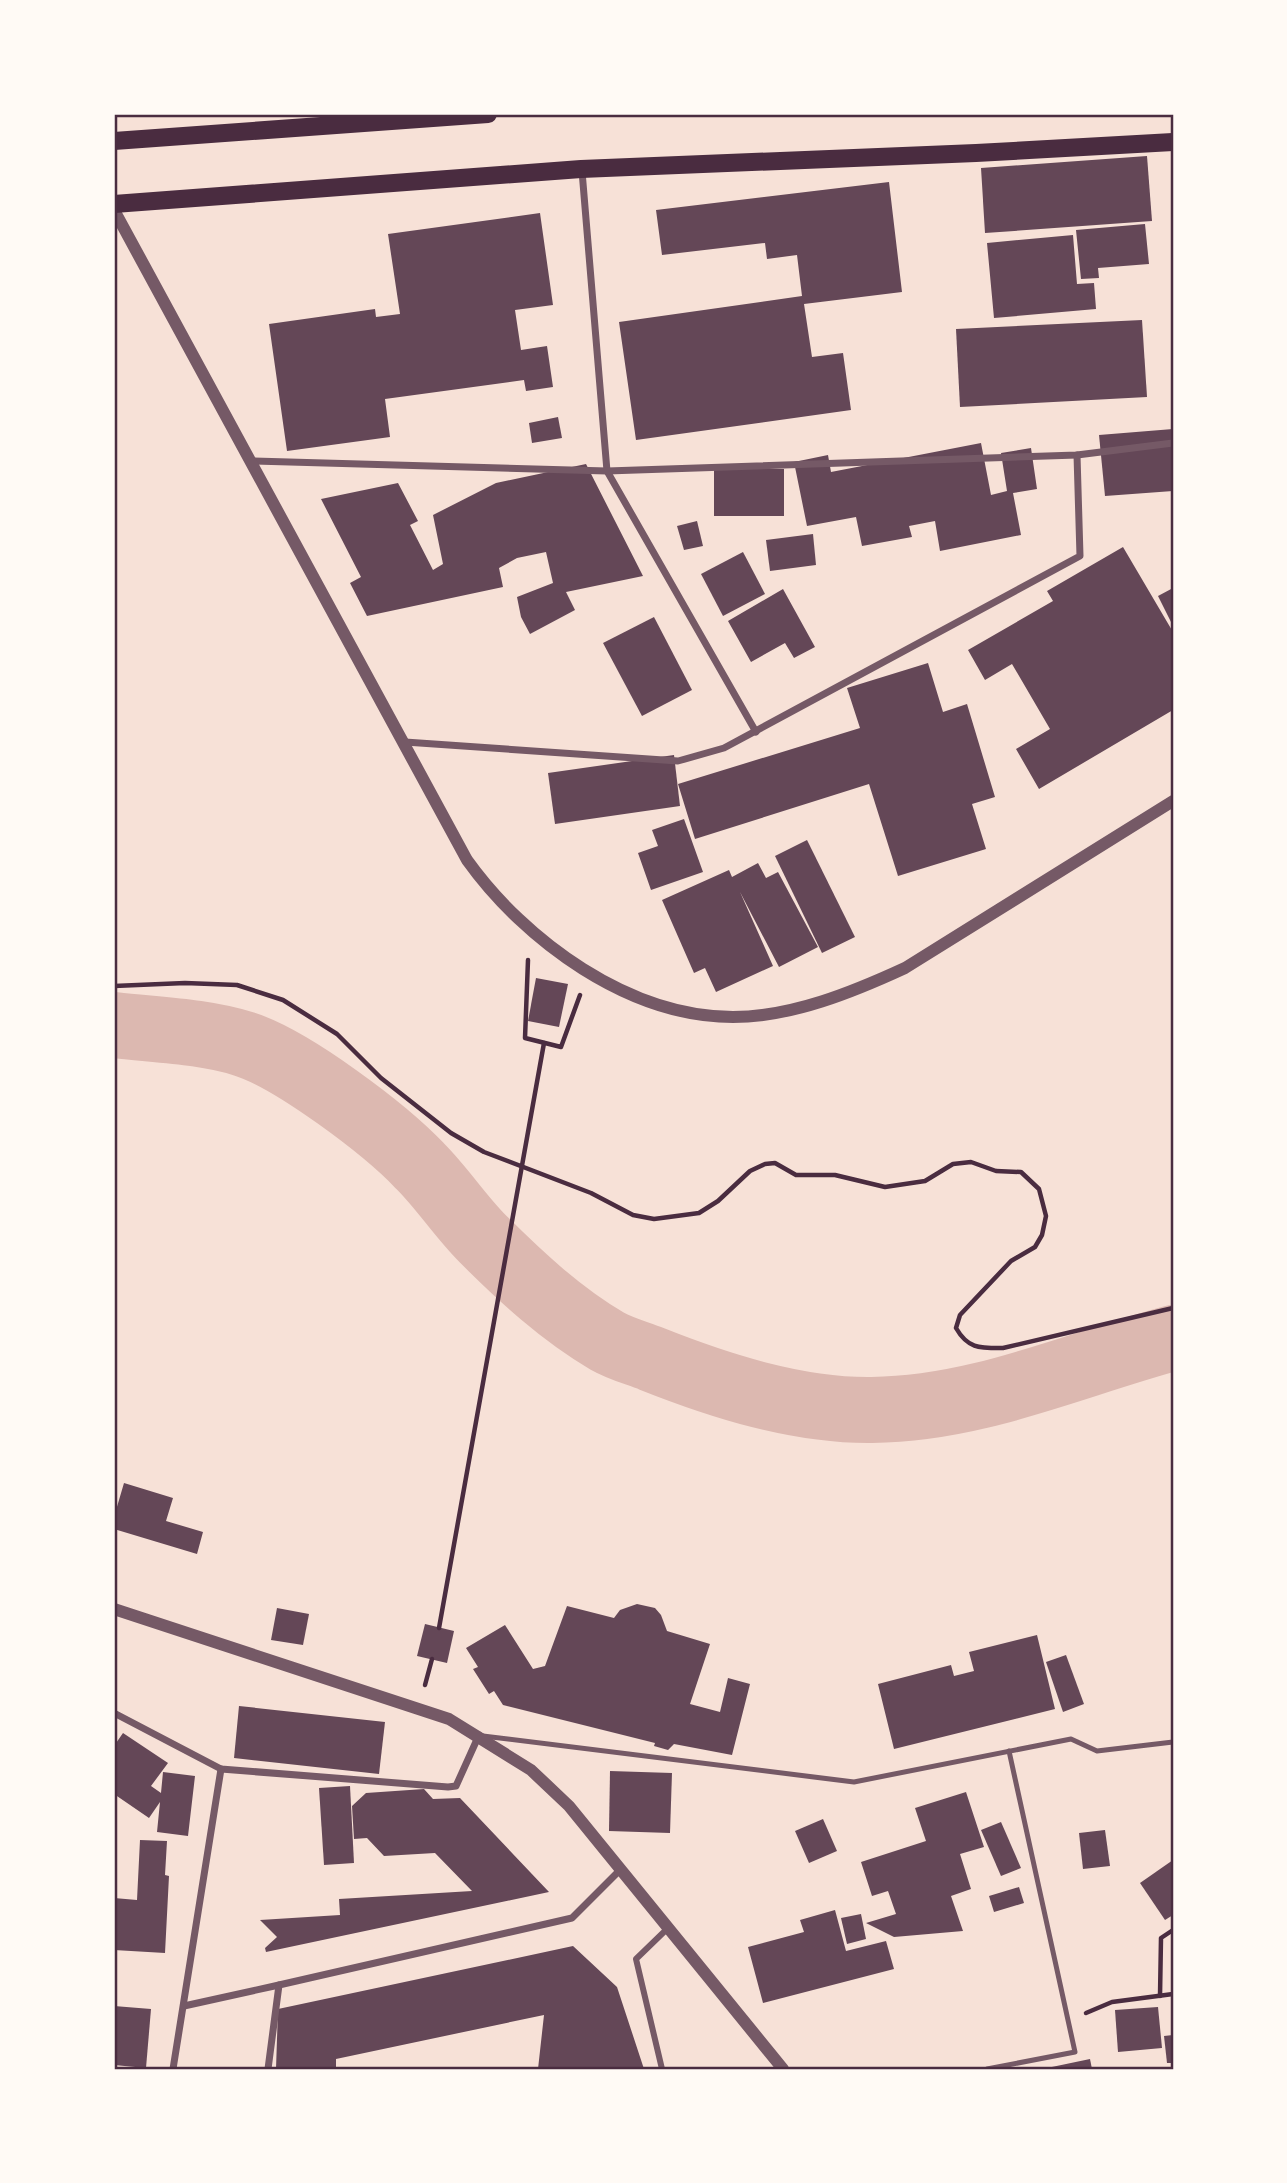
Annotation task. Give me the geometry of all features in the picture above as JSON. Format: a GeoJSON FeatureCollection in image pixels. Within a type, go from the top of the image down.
{"type":"FeatureCollection","features":[{"type":"Feature","properties":{"kind":"main road"},"geometry":{"type":"LineString","coordinates":[[114,141],[488,114]]}},
{"type":"Feature","properties":{"kind":"main road"},"geometry":{"type":"LineString","coordinates":[[114,204],[581,169],[1173,142]]}},
{"type":"Feature","properties":{"kind":"street"},"geometry":{"type":"LineString","coordinates":[[581,169],[607,471],[756,732]]}},
{"type":"Feature","properties":{"kind":"street"},"geometry":{"type":"LineString","coordinates":[[114,210],[467,860],[492,895],[568,959],[589,972],[642,999],[686,1012],[733,1017],[816,1003],[861,988],[905,968],[1173,801]]}},
{"type":"Feature","properties":{"kind":"street"},"geometry":{"type":"LineString","coordinates":[[251,461],[607,471],[1077,455],[1173,443]]}},
{"type":"Feature","properties":{"kind":"street"},"geometry":{"type":"LineString","coordinates":[[405,742],[678,761],[724,748],[1080,556],[1077,455]]}},
{"type":"Feature","properties":{"kind":"street"},"geometry":{"type":"LineString","coordinates":[[114,1609],[419,1708],[479,1735],[531,1770],[559,1797],[783,2069]]}},
{"type":"Feature","properties":{"kind":"street"},"geometry":{"type":"LineString","coordinates":[[114,1713],[221,1769],[448,1787],[456,1786],[479,1735]]}},
{"type":"Feature","properties":{"kind":"street"},"geometry":{"type":"LineString","coordinates":[[173,2069],[221,1769]]}},
{"type":"Feature","properties":{"kind":"street"},"geometry":{"type":"LineString","coordinates":[[184,2006],[572,1918],[620,1870]]}},
{"type":"Feature","properties":{"kind":"street"},"geometry":{"type":"LineString","coordinates":[[662,2069],[636,1959],[668,1928]]}},
{"type":"Feature","properties":{"kind":"street"},"geometry":{"type":"LineString","coordinates":[[268,2069],[279,1985]]}},
{"type":"Feature","properties":{"kind":"lane"},"geometry":{"type":"LineString","coordinates":[[479,1735],[854,1782],[1071,1739],[1097,1751],[1173,1742]]}},
{"type":"Feature","properties":{"kind":"lane"},"geometry":{"type":"LineString","coordinates":[[987,2069],[1075,2052],[1009,1751]]}},
{"type":"Feature","properties":{"kind":"path"},"geometry":{"type":"LineString","coordinates":[[529,928],[525,1038],[561,1046],[589,972]]}},
{"type":"Feature","properties":{"kind":"path"},"geometry":{"type":"LineString","coordinates":[[114,986],[185,982],[237,985],[284,1000],[337,1034],[381,1078],[451,1133],[484,1152],[543,1172],[633,1215],[654,1219],[699,1213],[718,1201],[750,1171],[765,1164],[775,1163],[796,1175],[835,1175],[885,1186],[925,1181],[953,1164],[971,1162],[996,1171],[1021,1172],[1039,1189],[1046,1216],[1042,1235],[1035,1247],[1011,1261],[960,1315],[956,1328],[964,1341],[976,1349],[1003,1348],[1173,1308]]}},
{"type":"Feature","properties":{"kind":"path"},"geometry":{"type":"LineString","coordinates":[[439,1628],[544,1043]]}},
{"type":"Feature","properties":{"kind":"path"},"geometry":{"type":"LineString","coordinates":[[1160,1996],[1161,1938],[1173,1930]]}},
{"type":"Feature","properties":{"kind":"path"},"geometry":{"type":"LineString","coordinates":[[1068,2021],[1112,2002],[1173,1994]]}},
{"type":"Feature","properties":{"kind":"building"},"geometry":{"type":"Polygon","coordinates":[[[1147,156],[1152,221],[985,233],[981,168],[1147,156]]]}},
{"type":"Feature","properties":{"kind":"building"},"geometry":{"type":"Polygon","coordinates":[[[889,182],[902,292],[804,304],[812,357],[843,353],[851,410],[636,440],[619,322],[802,296],[797,255],[767,259],[765,243],[662,255],[656,210],[889,182]]]}},
{"type":"Feature","properties":{"kind":"building"},"geometry":{"type":"Polygon","coordinates":[[[540,213],[553,305],[515,310],[521,350],[547,346],[553,387],[526,391],[524,380],[385,399],[390,437],[287,451],[269,324],[375,309],[376,317],[400,314],[388,234],[540,213]]]}},
{"type":"Feature","properties":{"kind":"building"},"geometry":{"type":"Polygon","coordinates":[[[1145,224],[1149,264],[1098,268],[1099,278],[1081,279],[1076,230],[1145,224]]]}},
{"type":"Feature","properties":{"kind":"building"},"geometry":{"type":"Polygon","coordinates":[[[1073,235],[1077,284],[1094,283],[1096,309],[994,318],[987,243],[1073,235]]]}},
{"type":"Feature","properties":{"kind":"building"},"geometry":{"type":"Polygon","coordinates":[[[1142,320],[1147,397],[960,407],[956,329],[1142,320]]]}},
{"type":"Feature","properties":{"kind":"building"},"geometry":{"type":"Polygon","coordinates":[[[558,417],[562,438],[532,443],[529,423],[558,417]]]}},
{"type":"Feature","properties":{"kind":"building"},"geometry":{"type":"Polygon","coordinates":[[[1173,429],[1173,491],[1105,496],[1099,435],[1173,429]]]}},
{"type":"Feature","properties":{"kind":"building"},"geometry":{"type":"Polygon","coordinates":[[[981,443],[991,495],[1007,491],[1001,453],[1031,448],[1037,489],[1013,493],[1021,535],[940,551],[935,521],[909,526],[912,537],[862,546],[856,517],[807,526],[794,462],[828,455],[831,472],[981,443]]]}},
{"type":"Feature","properties":{"kind":"building"},"geometry":{"type":"Polygon","coordinates":[[[586,464],[643,576],[566,592],[575,610],[530,634],[521,617],[517,597],[553,583],[546,552],[517,558],[499,568],[503,587],[367,616],[350,583],[361,577],[321,499],[398,483],[418,521],[410,525],[433,570],[443,564],[433,515],[496,483],[586,464]]]}},
{"type":"Feature","properties":{"kind":"building"},"geometry":{"type":"Polygon","coordinates":[[[714,469],[784,469],[784,516],[714,516],[714,469]]]}},
{"type":"Feature","properties":{"kind":"building"},"geometry":{"type":"Polygon","coordinates":[[[697,521],[703,546],[684,550],[677,526],[697,521]]]}},
{"type":"Feature","properties":{"kind":"building"},"geometry":{"type":"Polygon","coordinates":[[[813,534],[816,565],[770,571],[766,540],[813,534]]]}},
{"type":"Feature","properties":{"kind":"building"},"geometry":{"type":"Polygon","coordinates":[[[1123,547],[1173,632],[1173,710],[1039,789],[1016,749],[1050,729],[1012,664],[985,680],[968,650],[1053,601],[1047,591],[1123,547]]]}},
{"type":"Feature","properties":{"kind":"building"},"geometry":{"type":"Polygon","coordinates":[[[743,552],[765,594],[723,616],[701,574],[743,552]]]}},
{"type":"Feature","properties":{"kind":"building"},"geometry":{"type":"Polygon","coordinates":[[[1173,588],[1173,626],[1158,596],[1173,588]]]}},
{"type":"Feature","properties":{"kind":"building"},"geometry":{"type":"Polygon","coordinates":[[[783,589],[815,647],[794,658],[785,643],[751,662],[728,621],[783,589]]]}},
{"type":"Feature","properties":{"kind":"building"},"geometry":{"type":"Polygon","coordinates":[[[654,617],[692,690],[642,716],[603,643],[654,617]]]}},
{"type":"Feature","properties":{"kind":"building"},"geometry":{"type":"Polygon","coordinates":[[[928,663],[943,712],[967,704],[995,797],[972,804],[986,849],[898,876],[869,784],[695,839],[678,784],[860,728],[847,688],[928,663]]]}},
{"type":"Feature","properties":{"kind":"building"},"geometry":{"type":"Polygon","coordinates":[[[674,755],[680,806],[555,824],[548,773],[674,755]]]}},
{"type":"Feature","properties":{"kind":"building"},"geometry":{"type":"Polygon","coordinates":[[[684,819],[703,872],[651,890],[638,853],[658,846],[652,830],[684,819]]]}},
{"type":"Feature","properties":{"kind":"building"},"geometry":{"type":"Polygon","coordinates":[[[807,840],[855,937],[822,953],[775,856],[807,840]]]}},
{"type":"Feature","properties":{"kind":"building"},"geometry":{"type":"Polygon","coordinates":[[[758,863],[766,878],[778,872],[818,947],[779,967],[740,892],[773,966],[716,992],[705,968],[694,973],[662,900],[729,870],[732,877],[758,863]]]}},
{"type":"Feature","properties":{"kind":"building"},"geometry":{"type":"Polygon","coordinates":[[[536,978],[568,984],[559,1027],[528,1021],[536,978]]]}},
{"type":"Feature","properties":{"kind":"building"},"geometry":{"type":"Polygon","coordinates":[[[124,1483],[173,1498],[166,1521],[203,1532],[197,1554],[114,1529],[114,1517],[124,1483]]]}},
{"type":"Feature","properties":{"kind":"building"},"geometry":{"type":"Polygon","coordinates":[[[637,1604],[655,1608],[667,1631],[710,1644],[690,1704],[720,1712],[728,1678],[750,1684],[732,1755],[674,1744],[668,1750],[654,1746],[655,1743],[503,1705],[494,1691],[489,1694],[473,1669],[478,1667],[466,1648],[505,1625],[533,1669],[545,1666],[567,1606],[614,1618],[620,1610],[637,1604]]]}},
{"type":"Feature","properties":{"kind":"building"},"geometry":{"type":"Polygon","coordinates":[[[277,1608],[309,1614],[303,1645],[271,1640],[277,1608]]]}},
{"type":"Feature","properties":{"kind":"building"},"geometry":{"type":"Polygon","coordinates":[[[425,1624],[454,1631],[447,1663],[417,1656],[425,1624]]]}},
{"type":"Feature","properties":{"kind":"building"},"geometry":{"type":"Polygon","coordinates":[[[1037,1635],[1055,1709],[894,1749],[878,1684],[951,1665],[954,1676],[974,1671],[969,1652],[1037,1635]]]}},
{"type":"Feature","properties":{"kind":"building"},"geometry":{"type":"Polygon","coordinates":[[[1066,1655],[1084,1704],[1063,1712],[1046,1662],[1066,1655]]]}},
{"type":"Feature","properties":{"kind":"building"},"geometry":{"type":"Polygon","coordinates":[[[239,1706],[385,1722],[379,1774],[234,1758],[239,1706]]]}},
{"type":"Feature","properties":{"kind":"building"},"geometry":{"type":"Polygon","coordinates":[[[123,1733],[168,1763],[151,1786],[161,1793],[163,1772],[195,1776],[188,1836],[157,1832],[160,1802],[149,1818],[114,1794],[114,1746],[123,1733]]]}},
{"type":"Feature","properties":{"kind":"building"},"geometry":{"type":"Polygon","coordinates":[[[610,1771],[672,1773],[670,1833],[609,1831],[610,1771]]]}},
{"type":"Feature","properties":{"kind":"building"},"geometry":{"type":"Polygon","coordinates":[[[350,1786],[354,1863],[324,1865],[319,1788],[350,1786]]]}},
{"type":"Feature","properties":{"kind":"building"},"geometry":{"type":"Polygon","coordinates":[[[424,1789],[433,1799],[460,1798],[549,1892],[266,1952],[265,1948],[277,1937],[260,1920],[340,1915],[339,1899],[472,1891],[435,1853],[384,1856],[367,1838],[354,1839],[352,1806],[366,1793],[424,1789]]]}},
{"type":"Feature","properties":{"kind":"building"},"geometry":{"type":"Polygon","coordinates":[[[966,1792],[984,1847],[960,1854],[971,1889],[951,1896],[963,1931],[894,1937],[866,1923],[896,1914],[888,1891],[872,1896],[861,1862],[926,1841],[915,1808],[966,1792]]]}},
{"type":"Feature","properties":{"kind":"building"},"geometry":{"type":"Polygon","coordinates":[[[823,1819],[837,1851],[809,1863],[795,1831],[823,1819]]]}},
{"type":"Feature","properties":{"kind":"building"},"geometry":{"type":"Polygon","coordinates":[[[1001,1822],[1021,1868],[1001,1876],[981,1830],[1001,1822]]]}},
{"type":"Feature","properties":{"kind":"building"},"geometry":{"type":"Polygon","coordinates":[[[1105,1830],[1110,1866],[1083,1869],[1079,1833],[1105,1830]]]}},
{"type":"Feature","properties":{"kind":"building"},"geometry":{"type":"Polygon","coordinates":[[[140,1840],[167,1841],[165,1875],[169,1876],[165,1953],[114,1950],[114,1898],[137,1900],[140,1840]]]}},
{"type":"Feature","properties":{"kind":"building"},"geometry":{"type":"Polygon","coordinates":[[[1173,1860],[1173,1915],[1165,1920],[1140,1883],[1173,1860]]]}},
{"type":"Feature","properties":{"kind":"building"},"geometry":{"type":"Polygon","coordinates":[[[1019,1887],[1024,1903],[994,1912],[989,1896],[1019,1887]]]}},
{"type":"Feature","properties":{"kind":"building"},"geometry":{"type":"Polygon","coordinates":[[[835,1910],[846,1951],[886,1941],[894,1969],[763,2003],[748,1947],[804,1932],[800,1920],[835,1910]]]}},
{"type":"Feature","properties":{"kind":"building"},"geometry":{"type":"Polygon","coordinates":[[[861,1914],[866,1939],[847,1944],[841,1918],[861,1914]]]}},
{"type":"Feature","properties":{"kind":"building"},"geometry":{"type":"Polygon","coordinates":[[[573,1946],[617,1987],[644,2069],[538,2069],[544,2015],[336,2059],[336,2069],[276,2069],[278,2009],[573,1946]]]}},
{"type":"Feature","properties":{"kind":"building"},"geometry":{"type":"Polygon","coordinates":[[[114,2006],[151,2009],[146,2068],[114,2065],[114,2006]]]}},
{"type":"Feature","properties":{"kind":"building"},"geometry":{"type":"Polygon","coordinates":[[[1158,2007],[1162,2048],[1118,2052],[1115,2010],[1158,2007]]]}},
{"type":"Feature","properties":{"kind":"building"},"geometry":{"type":"Polygon","coordinates":[[[1173,2035],[1173,2063],[1167,2063],[1164,2036],[1173,2035]]]}},
{"type":"Feature","properties":{"kind":"building"},"geometry":{"type":"Polygon","coordinates":[[[1090,2059],[1092,2069],[1047,2069],[1047,2068],[1090,2059]]]}},
{"type":"Feature","properties":{"kind":"waterway"},"geometry":{"type":"LineString","coordinates":[[114,1025],[228,1040],[264,1052],[287,1064],[312,1079],[384,1133],[428,1175],[483,1239],[527,1281],[574,1319],[618,1346],[732,1387],[816,1406],[872,1410],[911,1408],[950,1402],[1025,1384],[1173,1338]]}}]}
